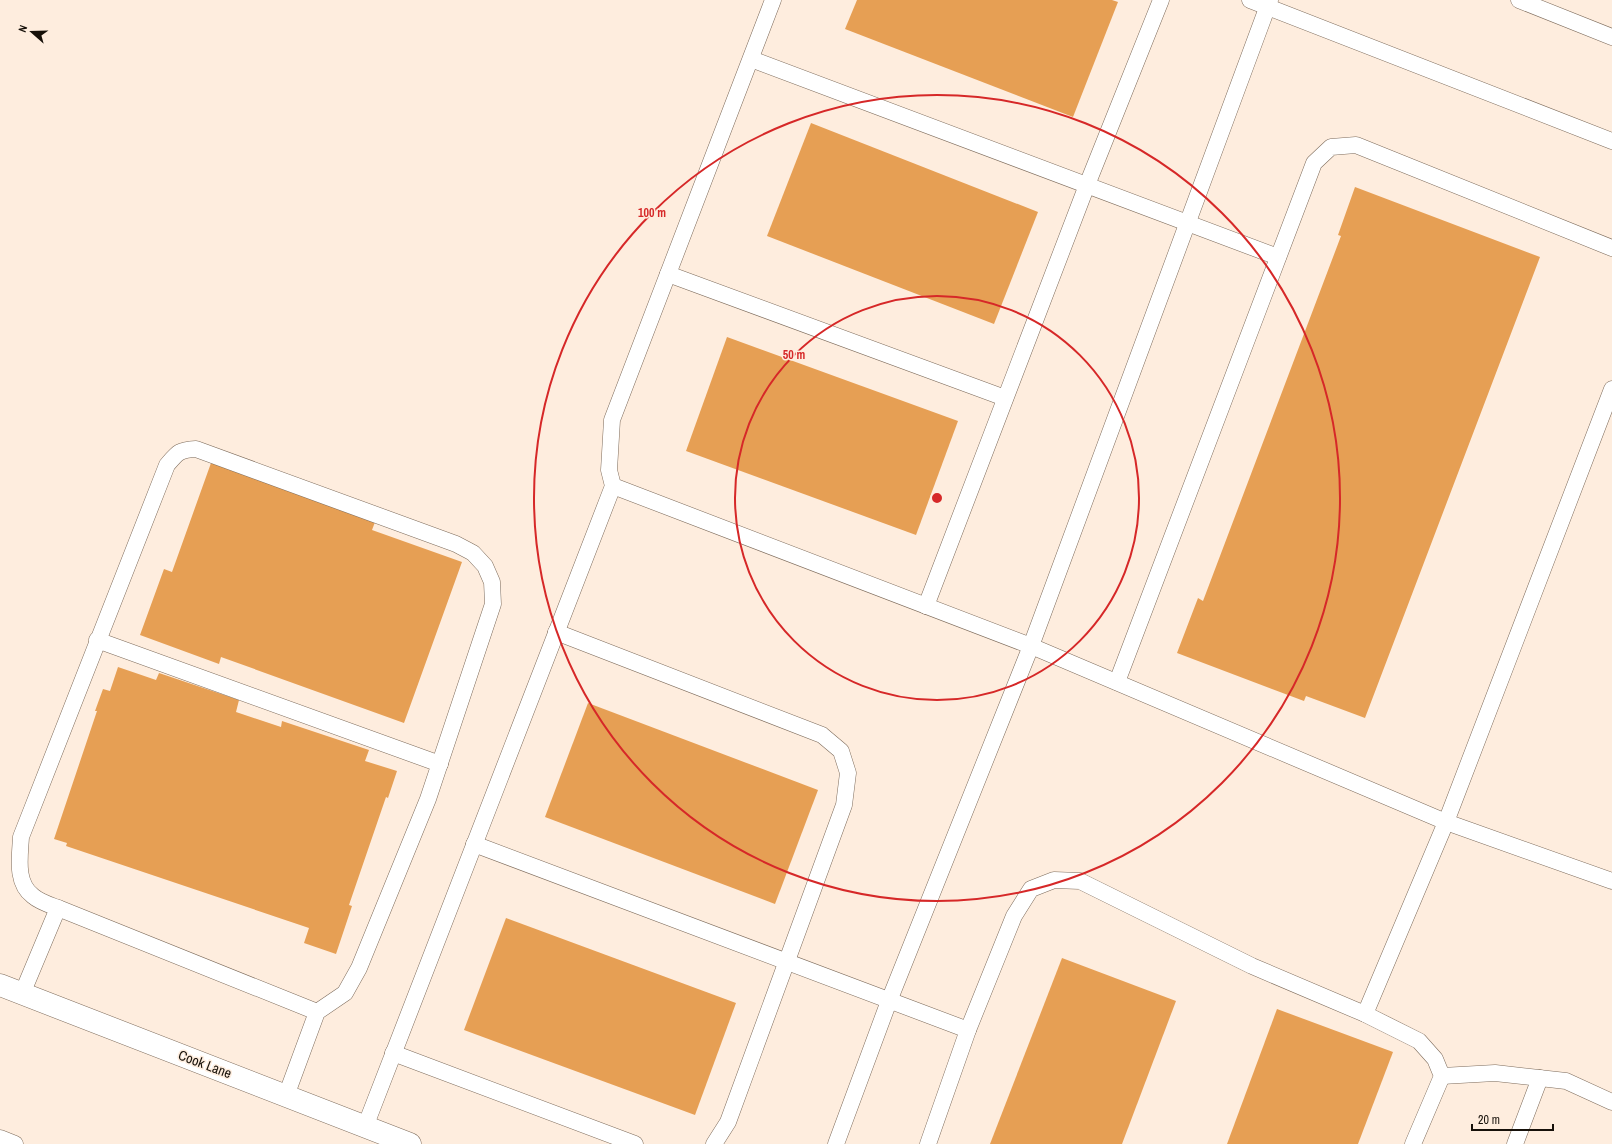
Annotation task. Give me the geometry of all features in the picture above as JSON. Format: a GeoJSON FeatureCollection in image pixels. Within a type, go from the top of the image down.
{"type":"FeatureCollection","features":[{"type":"Feature","properties":{"kind":"street","name":"Cook Lane"},"geometry":{"type":"LineString","coordinates":[[0,985],[410,1144]]}},
{"type":"Feature","properties":{"kind":"lane"},"geometry":{"type":"LineString","coordinates":[[365,1126],[613,486],[609,470],[612,420],[773,0]]}},
{"type":"Feature","properties":{"kind":"lane"},"geometry":{"type":"LineString","coordinates":[[926,606],[1087,185],[1162,0]]}},
{"type":"Feature","properties":{"kind":"lane"},"geometry":{"type":"LineString","coordinates":[[1250,0],[1269,3],[1612,141]]}},
{"type":"Feature","properties":{"kind":"lane"},"geometry":{"type":"LineString","coordinates":[[1519,0],[1612,37]]}},
{"type":"Feature","properties":{"kind":"lane"},"geometry":{"type":"LineString","coordinates":[[836,1144],[889,1001],[1031,646],[1269,3]]}},
{"type":"Feature","properties":{"kind":"lane"},"geometry":{"type":"LineString","coordinates":[[751,59],[1278,257]]}},
{"type":"Feature","properties":{"kind":"lane"},"geometry":{"type":"LineString","coordinates":[[1117,682],[1314,163],[1331,146],[1356,145],[1612,248]]}},
{"type":"Feature","properties":{"kind":"lane"},"geometry":{"type":"LineString","coordinates":[[668,274],[1005,398]]}},
{"type":"Feature","properties":{"kind":"lane"},"geometry":{"type":"LineString","coordinates":[[1365,1014],[1446,822],[1612,389]]}},
{"type":"Feature","properties":{"kind":"lane"},"geometry":{"type":"LineString","coordinates":[[286,1096],[317,1012],[345,993],[359,968],[428,800],[493,604],[492,582],[485,566],[473,552],[456,544],[196,449],[182,450],[166,464],[21,837],[19,867],[24,888],[33,897],[58,908],[317,1012]]}},
{"type":"Feature","properties":{"kind":"lane"},"geometry":{"type":"LineString","coordinates":[[613,486],[1031,646],[1446,822],[1612,881]]}},
{"type":"Feature","properties":{"kind":"lane"},"geometry":{"type":"LineString","coordinates":[[556,632],[822,735],[841,751],[848,773],[844,805],[728,1122],[714,1144]]}},
{"type":"Feature","properties":{"kind":"lane"},"geometry":{"type":"LineString","coordinates":[[98,640],[440,764]]}},
{"type":"Feature","properties":{"kind":"lane"},"geometry":{"type":"LineString","coordinates":[[474,844],[786,963],[968,1030]]}},
{"type":"Feature","properties":{"kind":"lane"},"geometry":{"type":"LineString","coordinates":[[928,1144],[968,1030],[1014,916],[1031,889],[1054,880],[1080,880],[1252,966],[1365,1014],[1419,1041],[1435,1059],[1442,1076],[1414,1144]]}},
{"type":"Feature","properties":{"kind":"lane"},"geometry":{"type":"LineString","coordinates":[[22,994],[58,908]]}},
{"type":"Feature","properties":{"kind":"lane"},"geometry":{"type":"LineString","coordinates":[[393,1053],[635,1144]]}},
{"type":"Feature","properties":{"kind":"lane"},"geometry":{"type":"LineString","coordinates":[[1442,1076],[1495,1073],[1566,1081],[1612,1102]]}},
{"type":"Feature","properties":{"kind":"lane"},"geometry":{"type":"LineString","coordinates":[[1515,1144],[1540,1078]]}},
{"type":"Feature","properties":{"kind":"lane"},"geometry":{"type":"LineString","coordinates":[[0,1138],[15,1144]]}},
{"type":"Feature","properties":{"kind":"building"},"geometry":{"type":"Polygon","coordinates":[[[857,0],[1112,0],[1118,2],[1073,117],[845,29],[857,0]]]}},
{"type":"Feature","properties":{"kind":"building"},"geometry":{"type":"Polygon","coordinates":[[[811,123],[1038,212],[994,324],[767,236],[811,123]]]}},
{"type":"Feature","properties":{"kind":"building"},"geometry":{"type":"Polygon","coordinates":[[[1355,187],[1540,257],[1365,718],[1306,696],[1304,701],[1177,653],[1198,598],[1203,601],[1341,236],[1338,235],[1355,187]]]}},
{"type":"Feature","properties":{"kind":"building"},"geometry":{"type":"Polygon","coordinates":[[[727,337],[958,421],[916,535],[686,451],[727,337]]]}},
{"type":"Feature","properties":{"kind":"building"},"geometry":{"type":"Polygon","coordinates":[[[211,463],[375,522],[372,530],[462,562],[404,723],[221,657],[219,664],[140,635],[164,569],[172,572],[211,463]]]}},
{"type":"Feature","properties":{"kind":"building"},"geometry":{"type":"Polygon","coordinates":[[[118,667],[156,680],[159,673],[239,700],[236,712],[281,727],[282,721],[369,750],[365,761],[397,771],[388,798],[386,797],[349,905],[352,906],[336,954],[304,943],[309,928],[66,846],[67,843],[54,839],[103,689],[110,691],[118,667]]]}},
{"type":"Feature","properties":{"kind":"building"},"geometry":{"type":"Polygon","coordinates":[[[588,703],[818,790],[775,904],[545,817],[588,703]]]}},
{"type":"Feature","properties":{"kind":"building"},"geometry":{"type":"Polygon","coordinates":[[[506,918],[736,1003],[695,1115],[464,1030],[506,918]]]}},
{"type":"Feature","properties":{"kind":"building"},"geometry":{"type":"Polygon","coordinates":[[[1062,958],[1176,1001],[1122,1144],[990,1144],[1062,958]]]}},
{"type":"Feature","properties":{"kind":"building"},"geometry":{"type":"Polygon","coordinates":[[[1277,1009],[1393,1052],[1358,1144],[1227,1144],[1277,1009]]]}}]}
